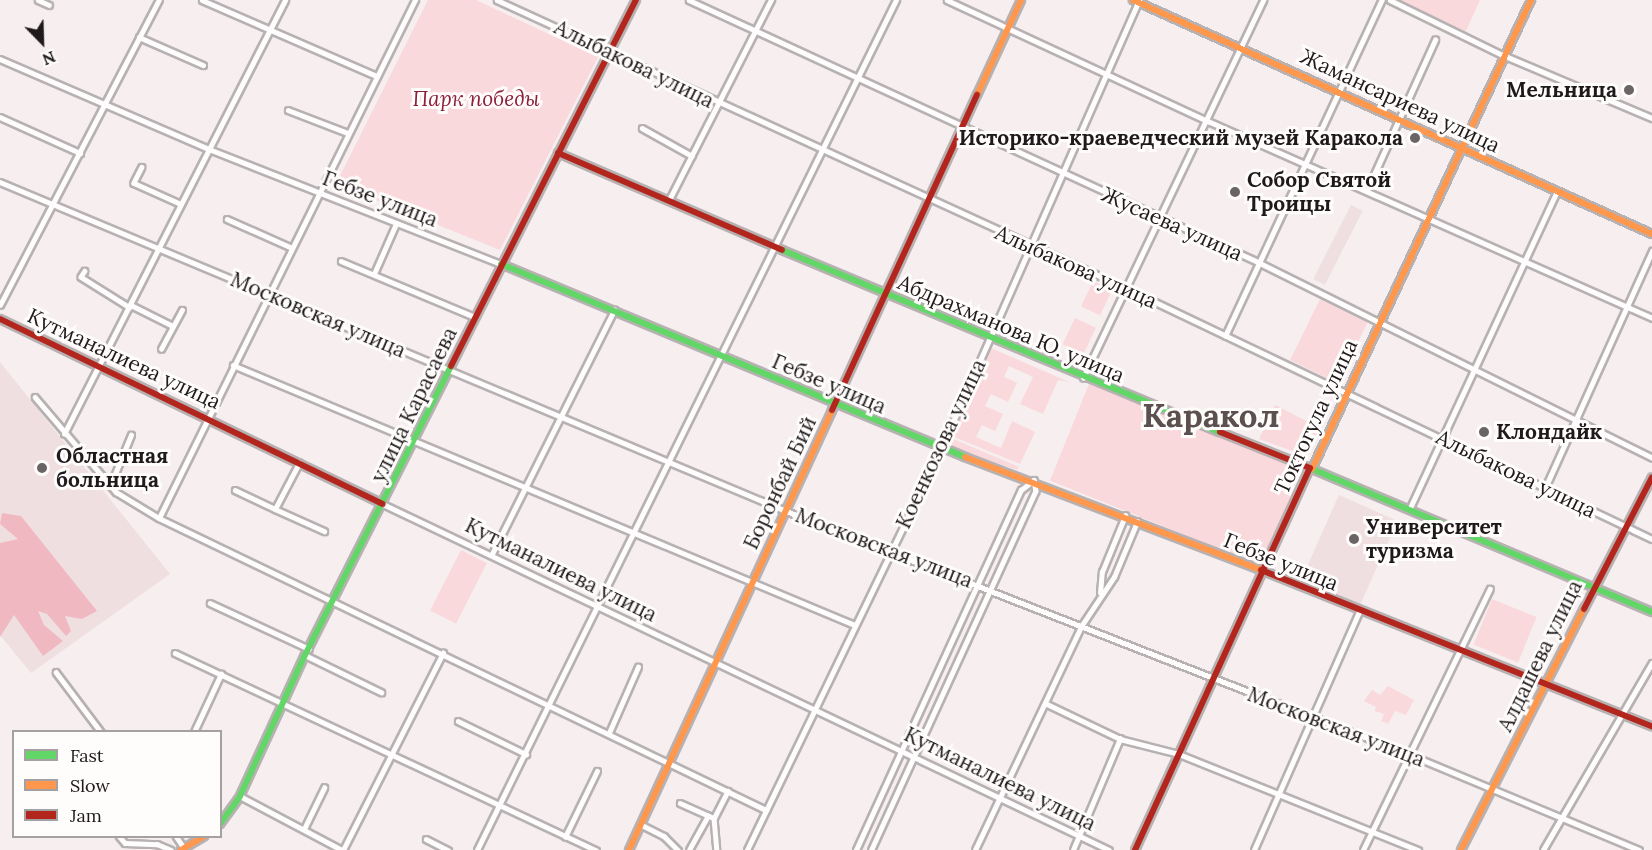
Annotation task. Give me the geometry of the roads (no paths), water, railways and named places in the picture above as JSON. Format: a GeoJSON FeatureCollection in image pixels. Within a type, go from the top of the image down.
{"type":"FeatureCollection","features":[{"type":"Feature","properties":{"kind":"main road","name":"улица Карасаева"},"geometry":{"type":"LineString","coordinates":[[222,821],[240,796],[307,652],[415,442],[501,264],[636,0]]}},
{"type":"Feature","properties":{"kind":"main road","name":"Боронбай Бий"},"geometry":{"type":"LineString","coordinates":[[629,850],[672,762],[752,581],[1021,0]]}},
{"type":"Feature","properties":{"kind":"main road","name":"Токтогула улица"},"geometry":{"type":"LineString","coordinates":[[1135,850],[1378,321],[1531,0]]}},
{"type":"Feature","properties":{"kind":"main road","name":"Жамансариева улица"},"geometry":{"type":"LineString","coordinates":[[1136,1],[1400,118],[1652,234]]}},
{"type":"Feature","properties":{"kind":"main road","name":"Абдрахманова Ю. улица"},"geometry":{"type":"LineString","coordinates":[[558,153],[989,339],[1410,508],[1652,612]]}},
{"type":"Feature","properties":{"kind":"main road","name":"Гебзе улица"},"geometry":{"type":"LineString","coordinates":[[501,264],[941,449],[1034,480],[1543,686],[1652,726]]}},
{"type":"Feature","properties":{"kind":"main road","name":"Кутманалиева улица"},"geometry":{"type":"LineString","coordinates":[[0,319],[208,417],[383,504]]}},
{"type":"Feature","properties":{"kind":"main road","name":"Алдашева улица"},"geometry":{"type":"LineString","coordinates":[[1461,850],[1593,586],[1652,477]]}},
{"type":"Feature","properties":{"kind":"main road"},"geometry":{"type":"LineString","coordinates":[[182,849],[202,838]]}},
{"type":"Feature","properties":{"kind":"street"},"geometry":{"type":"LineString","coordinates":[[38,0],[49,5]]}},
{"type":"Feature","properties":{"kind":"street"},"geometry":{"type":"LineString","coordinates":[[0,305],[159,0]]}},
{"type":"Feature","properties":{"kind":"street"},"geometry":{"type":"LineString","coordinates":[[202,0],[377,76]]}},
{"type":"Feature","properties":{"kind":"street"},"geometry":{"type":"LineString","coordinates":[[64,434],[285,0]]}},
{"type":"Feature","properties":{"kind":"street"},"geometry":{"type":"LineString","coordinates":[[159,518],[415,0]]}},
{"type":"Feature","properties":{"kind":"street","name":"Алыбакова улица"},"geometry":{"type":"LineString","coordinates":[[497,0],[610,51],[718,105],[1226,334],[1652,539]]}},
{"type":"Feature","properties":{"kind":"street","name":"Жусаева улица"},"geometry":{"type":"LineString","coordinates":[[688,0],[1061,175],[1258,262],[1578,419],[1652,458]]}},
{"type":"Feature","properties":{"kind":"street"},"geometry":{"type":"LineString","coordinates":[[669,200],[771,0]]}},
{"type":"Feature","properties":{"kind":"street"},"geometry":{"type":"LineString","coordinates":[[477,850],[551,705],[597,606],[896,0]]}},
{"type":"Feature","properties":{"kind":"street"},"geometry":{"type":"LineString","coordinates":[[947,0],[1208,121],[1652,318]]}},
{"type":"Feature","properties":{"kind":"street"},"geometry":{"type":"LineString","coordinates":[[1083,378],[1244,48],[1263,0]]}},
{"type":"Feature","properties":{"kind":"street"},"geometry":{"type":"LineString","coordinates":[[1226,334],[1382,0]]}},
{"type":"Feature","properties":{"kind":"street"},"geometry":{"type":"LineString","coordinates":[[1389,0],[1503,55],[1652,118]]}},
{"type":"Feature","properties":{"kind":"street","name":"Коенкозова улица"},"geometry":{"type":"LineString","coordinates":[[747,850],[941,449],[1136,1]]}},
{"type":"Feature","properties":{"kind":"street"},"geometry":{"type":"LineString","coordinates":[[139,37],[203,65]]}},
{"type":"Feature","properties":{"kind":"street"},"geometry":{"type":"LineString","coordinates":[[1367,190],[1435,40]]}},
{"type":"Feature","properties":{"kind":"street","name":"Гебзе улица"},"geometry":{"type":"LineString","coordinates":[[0,59],[209,149],[501,264]]}},
{"type":"Feature","properties":{"kind":"street"},"geometry":{"type":"LineString","coordinates":[[288,110],[348,133]]}},
{"type":"Feature","properties":{"kind":"street"},"geometry":{"type":"LineString","coordinates":[[0,117],[80,153]]}},
{"type":"Feature","properties":{"kind":"street"},"geometry":{"type":"LineString","coordinates":[[642,128],[692,156]]}},
{"type":"Feature","properties":{"kind":"street"},"geometry":{"type":"LineString","coordinates":[[142,167],[134,183],[181,204]]}},
{"type":"Feature","properties":{"kind":"street","name":"Московская улица"},"geometry":{"type":"LineString","coordinates":[[0,182],[786,511],[890,553],[992,589],[1214,680],[1411,754],[1561,820],[1639,850]]}},
{"type":"Feature","properties":{"kind":"street"},"geometry":{"type":"LineString","coordinates":[[1410,508],[1557,191]]}},
{"type":"Feature","properties":{"kind":"street"},"geometry":{"type":"LineString","coordinates":[[227,219],[292,248]]}},
{"type":"Feature","properties":{"kind":"street"},"geometry":{"type":"LineString","coordinates":[[374,274],[396,224]]}},
{"type":"Feature","properties":{"kind":"street"},"geometry":{"type":"LineString","coordinates":[[1545,488],[1652,251]]}},
{"type":"Feature","properties":{"kind":"street"},"geometry":{"type":"LineString","coordinates":[[341,261],[475,317]]}},
{"type":"Feature","properties":{"kind":"street"},"geometry":{"type":"LineString","coordinates":[[85,271],[81,277],[130,306],[173,326]]}},
{"type":"Feature","properties":{"kind":"street"},"geometry":{"type":"LineString","coordinates":[[161,349],[182,310]]}},
{"type":"Feature","properties":{"kind":"street"},"geometry":{"type":"LineString","coordinates":[[492,554],[614,310]]}},
{"type":"Feature","properties":{"kind":"street"},"geometry":{"type":"LineString","coordinates":[[233,365],[855,625]]}},
{"type":"Feature","properties":{"kind":"street"},"geometry":{"type":"LineString","coordinates":[[35,397],[110,486],[159,518],[672,762],[766,810]]}},
{"type":"Feature","properties":{"kind":"street"},"geometry":{"type":"LineString","coordinates":[[110,486],[131,435]]}},
{"type":"Feature","properties":{"kind":"street"},"geometry":{"type":"LineString","coordinates":[[275,509],[300,462]]}},
{"type":"Feature","properties":{"kind":"street"},"geometry":{"type":"LineString","coordinates":[[856,850],[1021,490],[1034,480],[1036,491],[872,850]]}},
{"type":"Feature","properties":{"kind":"street"},"geometry":{"type":"LineString","coordinates":[[235,490],[324,531]]}},
{"type":"Feature","properties":{"kind":"street","name":"Кутманалиева улица"},"geometry":{"type":"LineString","coordinates":[[383,504],[492,554],[715,664],[903,749],[1109,850]]}},
{"type":"Feature","properties":{"kind":"street"},"geometry":{"type":"LineString","coordinates":[[1100,594],[1102,572],[1125,516]]}},
{"type":"Feature","properties":{"kind":"street"},"geometry":{"type":"LineString","coordinates":[[975,850],[1082,625],[1100,594],[1114,577],[1137,522]]}},
{"type":"Feature","properties":{"kind":"street"},"geometry":{"type":"LineString","coordinates":[[1363,850],[1490,589]]}},
{"type":"Feature","properties":{"kind":"street"},"geometry":{"type":"LineString","coordinates":[[210,603],[381,692]]}},
{"type":"Feature","properties":{"kind":"street"},"geometry":{"type":"LineString","coordinates":[[1254,850],[1359,612]]}},
{"type":"Feature","properties":{"kind":"street"},"geometry":{"type":"LineString","coordinates":[[175,652],[596,850]]}},
{"type":"Feature","properties":{"kind":"street"},"geometry":{"type":"LineString","coordinates":[[240,796],[342,850],[443,653]]}},
{"type":"Feature","properties":{"kind":"street"},"geometry":{"type":"LineString","coordinates":[[1543,850],[1652,663]]}},
{"type":"Feature","properties":{"kind":"street"},"geometry":{"type":"LineString","coordinates":[[609,733],[638,667]]}},
{"type":"Feature","properties":{"kind":"street"},"geometry":{"type":"LineString","coordinates":[[56,672],[99,730]]}},
{"type":"Feature","properties":{"kind":"street"},"geometry":{"type":"LineString","coordinates":[[195,730],[221,674]]}},
{"type":"Feature","properties":{"kind":"street"},"geometry":{"type":"LineString","coordinates":[[1045,703],[1120,739],[1179,754],[1279,792],[1418,850]]}},
{"type":"Feature","properties":{"kind":"street"},"geometry":{"type":"LineString","coordinates":[[458,721],[526,753]]}},
{"type":"Feature","properties":{"kind":"street"},"geometry":{"type":"LineString","coordinates":[[1073,850],[1120,739]]}},
{"type":"Feature","properties":{"kind":"street"},"geometry":{"type":"LineString","coordinates":[[565,837],[597,771]]}},
{"type":"Feature","properties":{"kind":"street"},"geometry":{"type":"LineString","coordinates":[[304,829],[324,788]]}},
{"type":"Feature","properties":{"kind":"street"},"geometry":{"type":"LineString","coordinates":[[717,850],[714,818],[728,791]]}},
{"type":"Feature","properties":{"kind":"street"},"geometry":{"type":"LineString","coordinates":[[680,803],[714,818]]}},
{"type":"Feature","properties":{"kind":"street"},"geometry":{"type":"LineString","coordinates":[[689,850],[708,816]]}},
{"type":"Feature","properties":{"kind":"street"},"geometry":{"type":"LineString","coordinates":[[642,825],[675,849]]}},
{"type":"Feature","properties":{"kind":"street"},"geometry":{"type":"LineString","coordinates":[[120,838],[125,843],[158,844],[171,850]]}},
{"type":"Feature","properties":{"kind":"street"},"geometry":{"type":"LineString","coordinates":[[426,839],[448,850]]}},
{"type":"Feature","properties":{"kind":"place","name":"Мельница"},"geometry":{"type":"Point","coordinates":[1629,90]}},
{"type":"Feature","properties":{"kind":"place","name":"Историко-краеведческий музей Каракола"},"geometry":{"type":"Point","coordinates":[1415,138]}},
{"type":"Feature","properties":{"kind":"place","name":"Собор Святой Троицы"},"geometry":{"type":"Point","coordinates":[1235,192]}},
{"type":"Feature","properties":{"kind":"place","name":"Клондайк"},"geometry":{"type":"Point","coordinates":[1484,432]}},
{"type":"Feature","properties":{"kind":"place","name":"Областная больница"},"geometry":{"type":"Point","coordinates":[42,468]}},
{"type":"Feature","properties":{"kind":"place","name":"Университет туризма"},"geometry":{"type":"Point","coordinates":[1354,539]}},
{"type":"Feature","properties":{"kind":"district","name":"Каракол"},"geometry":{"type":"Point","coordinates":[1211,416]}},
{"type":"Feature","properties":{"kind":"park label","name":"Парк победы"},"geometry":{"type":"Point","coordinates":[476,99]}}]}
